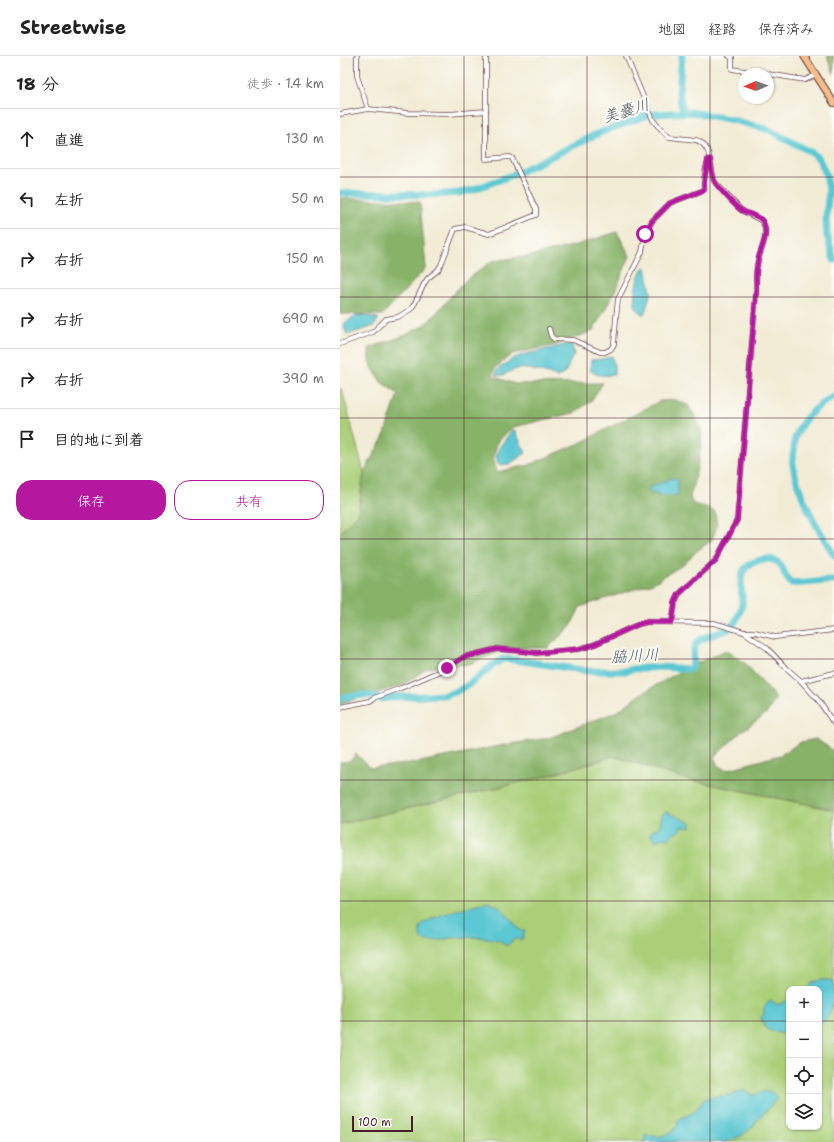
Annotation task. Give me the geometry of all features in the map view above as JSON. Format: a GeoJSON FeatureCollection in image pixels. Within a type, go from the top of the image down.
{"type":"FeatureCollection","features":[{"type":"Feature","properties":{"kind":"main road"},"geometry":{"type":"LineString","coordinates":[[804,56],[834,103]]}},
{"type":"Feature","properties":{"kind":"street"},"geometry":{"type":"LineString","coordinates":[[357,56],[357,76],[368,109]]}},
{"type":"Feature","properties":{"kind":"street"},"geometry":{"type":"LineString","coordinates":[[340,343],[373,332],[386,319],[398,317],[411,309],[428,278],[438,270],[441,265],[455,229],[466,227],[489,234],[536,215],[536,209],[512,158],[486,159],[486,56]]}},
{"type":"Feature","properties":{"kind":"street"},"geometry":{"type":"LineString","coordinates":[[550,329],[551,336],[554,339],[573,340],[600,352],[605,352],[611,349],[614,344],[618,299],[642,252],[645,234],[652,221],[670,203],[704,190],[708,159],[704,144],[700,141],[669,137],[662,131],[653,120],[626,56]]}},
{"type":"Feature","properties":{"kind":"street"},"geometry":{"type":"LineString","coordinates":[[729,56],[732,57],[732,69],[738,70]]}},
{"type":"Feature","properties":{"kind":"street"},"geometry":{"type":"LineString","coordinates":[[774,75],[805,80],[816,75]]}},
{"type":"Feature","properties":{"kind":"street"},"geometry":{"type":"LineString","coordinates":[[340,114],[368,109],[408,113],[449,114],[486,111]]}},
{"type":"Feature","properties":{"kind":"street"},"geometry":{"type":"LineString","coordinates":[[672,622],[675,603],[679,594],[716,560],[737,520],[756,294],[756,266],[766,233],[762,221],[741,210],[714,181],[710,159],[708,159]]}},
{"type":"Feature","properties":{"kind":"street"},"geometry":{"type":"LineString","coordinates":[[340,707],[370,701],[447,668],[464,657],[497,649],[537,653],[579,649],[593,645],[639,624],[647,622],[706,622],[719,624],[744,632],[767,648],[819,701],[834,724]]}},
{"type":"Feature","properties":{"kind":"street"},"geometry":{"type":"LineString","coordinates":[[744,632],[755,632],[775,637],[834,630]]}},
{"type":"Feature","properties":{"kind":"street"},"geometry":{"type":"LineString","coordinates":[[801,681],[834,673]]}},
{"type":"Feature","properties":{"kind":"green space"},"geometry":{"type":"Polygon","coordinates":[[[827,56],[834,56],[834,74],[827,56]]]}},
{"type":"Feature","properties":{"kind":"green space"},"geometry":{"type":"Polygon","coordinates":[[[340,198],[420,202],[426,268],[382,315],[340,314],[340,198]]]}},
{"type":"Feature","properties":{"kind":"green space"},"geometry":{"type":"Polygon","coordinates":[[[617,232],[630,256],[614,293],[593,331],[555,345],[512,354],[495,368],[493,376],[515,384],[603,383],[591,401],[574,413],[513,427],[498,441],[493,457],[497,472],[529,465],[580,443],[660,401],[675,400],[688,405],[701,430],[702,436],[700,453],[690,497],[693,504],[706,507],[715,512],[717,525],[712,540],[697,551],[681,566],[653,583],[580,607],[571,626],[548,648],[509,648],[469,664],[428,668],[401,686],[348,701],[340,705],[340,533],[358,514],[364,472],[384,436],[398,394],[381,382],[369,362],[369,348],[404,336],[426,324],[465,281],[492,261],[530,256],[573,246],[617,232]]]}},
{"type":"Feature","properties":{"kind":"green space"},"geometry":{"type":"Polygon","coordinates":[[[340,388],[342,390],[364,472],[358,514],[340,533],[340,388]]]}},
{"type":"Feature","properties":{"kind":"green space"},"geometry":{"type":"Polygon","coordinates":[[[726,650],[746,664],[776,698],[767,713],[742,731],[714,757],[718,766],[726,770],[780,755],[801,742],[816,739],[834,751],[834,808],[831,809],[685,779],[614,756],[543,777],[340,824],[340,762],[350,761],[356,754],[371,768],[420,762],[504,745],[549,738],[618,711],[639,695],[686,668],[726,650]]]}},
{"type":"Feature","properties":{"kind":"green space"},"geometry":{"type":"Polygon","coordinates":[[[614,756],[685,779],[834,810],[834,1142],[340,1142],[340,824],[543,777],[614,756]]]}},
{"type":"Feature","properties":{"kind":"water"},"geometry":{"type":"Polygon","coordinates":[[[644,267],[646,268],[651,292],[645,312],[642,314],[637,309],[635,295],[636,284],[644,267]]]}},
{"type":"Feature","properties":{"kind":"water"},"geometry":{"type":"Polygon","coordinates":[[[357,315],[378,318],[378,320],[374,326],[347,335],[343,324],[357,315]]]}},
{"type":"Feature","properties":{"kind":"water"},"geometry":{"type":"Polygon","coordinates":[[[569,344],[572,345],[574,355],[566,371],[561,376],[557,377],[527,369],[517,369],[506,374],[496,375],[497,370],[514,358],[569,344]]]}},
{"type":"Feature","properties":{"kind":"water"},"geometry":{"type":"Polygon","coordinates":[[[612,356],[614,375],[598,374],[590,370],[591,360],[612,356]]]}},
{"type":"Feature","properties":{"kind":"water"},"geometry":{"type":"Polygon","coordinates":[[[512,430],[515,431],[526,453],[509,464],[499,465],[496,457],[499,448],[512,430]]]}},
{"type":"Feature","properties":{"kind":"water"},"geometry":{"type":"Polygon","coordinates":[[[673,478],[678,479],[678,495],[658,495],[648,491],[650,487],[673,478]]]}},
{"type":"Feature","properties":{"kind":"water"},"geometry":{"type":"Polygon","coordinates":[[[666,812],[691,823],[691,827],[681,826],[680,830],[668,840],[664,838],[656,840],[650,836],[650,834],[659,827],[662,815],[666,812]]]}},
{"type":"Feature","properties":{"kind":"water"},"geometry":{"type":"Polygon","coordinates":[[[488,901],[500,907],[521,931],[525,931],[522,939],[520,940],[516,938],[506,946],[503,942],[498,940],[485,938],[470,937],[432,941],[421,939],[421,926],[432,919],[488,901]]]}},
{"type":"Feature","properties":{"kind":"water"},"geometry":{"type":"Polygon","coordinates":[[[830,980],[834,983],[832,1007],[828,1017],[822,1024],[822,986],[810,986],[813,982],[830,980]]]}},
{"type":"Feature","properties":{"kind":"water"},"geometry":{"type":"Polygon","coordinates":[[[771,1000],[777,1005],[786,1001],[786,1035],[766,1029],[761,1018],[764,1014],[767,1003],[771,1000]]]}},
{"type":"Feature","properties":{"kind":"water"},"geometry":{"type":"Polygon","coordinates":[[[745,1090],[750,1094],[755,1095],[767,1091],[775,1095],[777,1098],[759,1117],[753,1127],[741,1136],[726,1142],[642,1142],[646,1138],[645,1135],[660,1136],[670,1133],[677,1126],[678,1120],[694,1112],[705,1099],[709,1097],[731,1095],[745,1090]]]}},
{"type":"Feature","properties":{"kind":"waterway"},"geometry":{"type":"LineString","coordinates":[[682,56],[679,92],[683,113]]}},
{"type":"Feature","properties":{"kind":"waterway","name":"美嚢川"},"geometry":{"type":"LineString","coordinates":[[340,193],[429,195],[459,193],[472,190],[515,174],[599,133],[645,116],[691,112],[733,120],[769,130],[811,152],[819,159],[826,175],[829,190],[826,218],[827,235],[834,260]]}},
{"type":"Feature","properties":{"kind":"waterway","name":"美嚢川"},"geometry":{"type":"LineString","coordinates":[[834,396],[816,408],[802,424],[795,439],[793,456],[793,465],[799,488],[815,523],[834,555]]}},
{"type":"Feature","properties":{"kind":"waterway","name":"脇川川"},"geometry":{"type":"LineString","coordinates":[[340,698],[361,695],[381,699],[393,697],[445,695],[455,692],[468,685],[503,659],[588,671],[626,671],[661,667],[688,669],[692,668],[696,644],[705,637],[727,630],[735,622],[742,605],[742,574],[748,566],[758,561],[769,559],[774,560],[781,565],[789,582],[791,583],[834,581]]}},
{"type":"Feature","properties":{"kind":"route"},"geometry":{"type":"LineString","coordinates":[[447,668],[464,657],[497,649],[537,653],[579,649],[593,645],[639,624],[647,622],[672,622],[675,603],[679,594],[716,560],[737,520],[756,294],[756,266],[766,233],[764,225],[759,218],[741,210],[714,181],[710,159],[708,159],[704,190],[698,191],[683,199],[670,203],[652,221],[645,234]]}}]}
